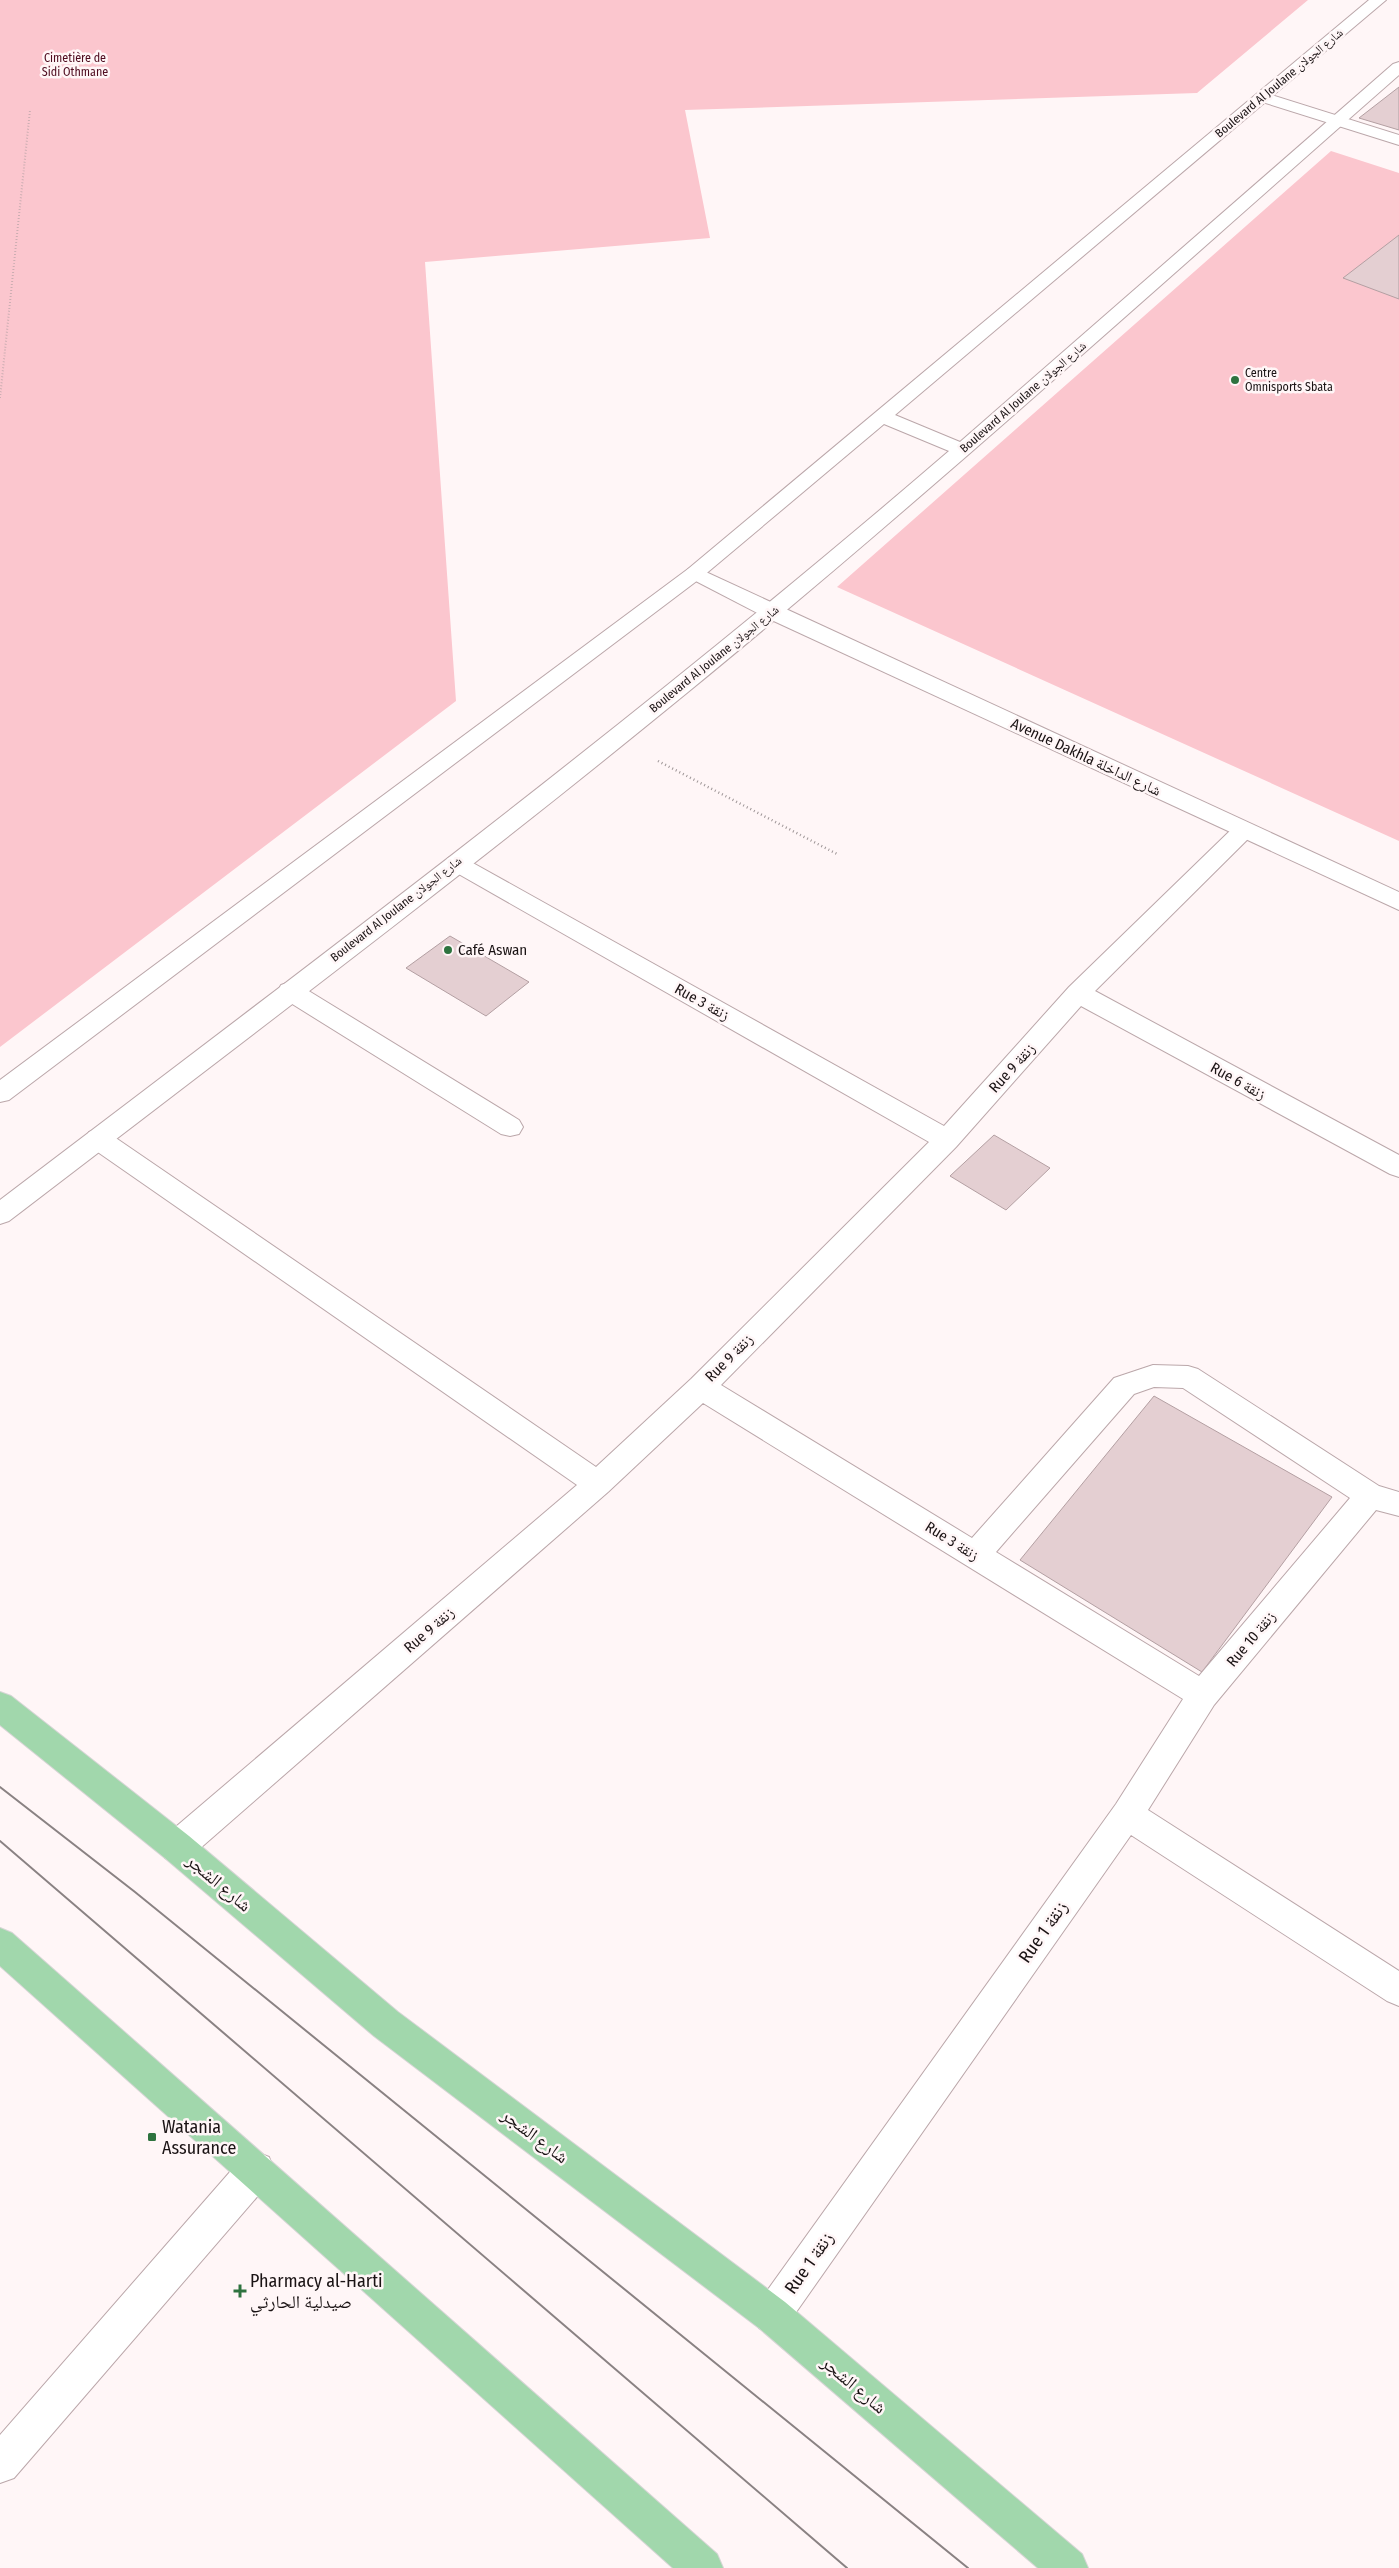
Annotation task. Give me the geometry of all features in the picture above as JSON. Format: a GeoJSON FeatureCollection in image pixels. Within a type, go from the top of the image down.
{"type":"FeatureCollection","features":[{"type":"Feature","properties":{"kind":"main road","name":"شارع الشجر"},"geometry":{"type":"LineString","coordinates":[[0,1706],[177,1847],[386,2024],[772,2315],[1068,2568]]}},
{"type":"Feature","properties":{"kind":"main road"},"geometry":{"type":"LineString","coordinates":[[0,1944],[703,2568]]}},
{"type":"Feature","properties":{"kind":"street","name":"Boulevard Al Joulane شارع الجولان"},"geometry":{"type":"LineString","coordinates":[[0,1093],[695,573],[1378,0]]}},
{"type":"Feature","properties":{"kind":"street","name":"Boulevard Al Joulane شارع الجولان"},"geometry":{"type":"LineString","coordinates":[[0,1214],[616,739],[772,612],[963,450],[1399,67]]}},
{"type":"Feature","properties":{"kind":"street"},"geometry":{"type":"LineString","coordinates":[[1262,97],[1399,140]]}},
{"type":"Feature","properties":{"kind":"street"},"geometry":{"type":"LineString","coordinates":[[883,417],[963,450]]}},
{"type":"Feature","properties":{"kind":"street","name":"Avenue Dakhla شارع الداخلة"},"geometry":{"type":"LineString","coordinates":[[695,573],[772,612],[1399,902]]}},
{"type":"Feature","properties":{"kind":"street","name":"Rue 9 زنقة"},"geometry":{"type":"LineString","coordinates":[[177,1847],[598,1484],[700,1387],[947,1140],[1078,993],[1244,830]]}},
{"type":"Feature","properties":{"kind":"street","name":"Rue 3 زنقة"},"geometry":{"type":"LineString","coordinates":[[456,863],[947,1140]]}},
{"type":"Feature","properties":{"kind":"street"},"geometry":{"type":"LineString","coordinates":[[290,991],[510,1127]]}},
{"type":"Feature","properties":{"kind":"street","name":"Rue 6 زنقة"},"geometry":{"type":"LineString","coordinates":[[1078,993],[1399,1167]]}},
{"type":"Feature","properties":{"kind":"street"},"geometry":{"type":"LineString","coordinates":[[98,1139],[598,1484]]}},
{"type":"Feature","properties":{"kind":"street"},"geometry":{"type":"LineString","coordinates":[[975,1555],[1124,1386],[1153,1376],[1188,1377],[1370,1496],[1399,1504]]}},
{"type":"Feature","properties":{"kind":"street","name":"Rue 3 زنقة"},"geometry":{"type":"LineString","coordinates":[[700,1387],[1204,1695]]}},
{"type":"Feature","properties":{"kind":"street","name":"Rue 10 زنقة"},"geometry":{"type":"LineString","coordinates":[[1126,1814],[1204,1695],[1370,1496]]}},
{"type":"Feature","properties":{"kind":"street"},"geometry":{"type":"LineString","coordinates":[[1126,1814],[1399,1990]]}},
{"type":"Feature","properties":{"kind":"street","name":"Rue 1 زنقة"},"geometry":{"type":"LineString","coordinates":[[772,2315],[1126,1814]]}},
{"type":"Feature","properties":{"kind":"street"},"geometry":{"type":"LineString","coordinates":[[0,2464],[256,2170]]}},
{"type":"Feature","properties":{"kind":"path"},"geometry":{"type":"LineString","coordinates":[[0,398],[30,110]]}},
{"type":"Feature","properties":{"kind":"path"},"geometry":{"type":"LineString","coordinates":[[616,739],[837,854]]}},
{"type":"Feature","properties":{"kind":"green space","name":"Cimetière de Sidi Othmane"},"geometry":{"type":"Polygon","coordinates":[[[0,0],[1308,0],[1197,93],[685,110],[710,238],[425,262],[456,701],[0,1047],[0,0]]]}},
{"type":"Feature","properties":{"kind":"green space","name":"Centre Omnisports Sbata"},"geometry":{"type":"Polygon","coordinates":[[[1331,151],[1399,173],[1399,841],[837,587],[1331,151]]]}},
{"type":"Feature","properties":{"kind":"building"},"geometry":{"type":"Polygon","coordinates":[[[1399,87],[1399,130],[1359,118],[1399,87]]]}},
{"type":"Feature","properties":{"kind":"building"},"geometry":{"type":"Polygon","coordinates":[[[1399,235],[1399,299],[1343,278],[1399,235]]]}},
{"type":"Feature","properties":{"kind":"building"},"geometry":{"type":"Polygon","coordinates":[[[450,936],[529,982],[486,1016],[406,968],[450,936]]]}},
{"type":"Feature","properties":{"kind":"building"},"geometry":{"type":"Polygon","coordinates":[[[994,1135],[1050,1168],[1006,1210],[950,1176],[994,1135]]]}},
{"type":"Feature","properties":{"kind":"building"},"geometry":{"type":"Polygon","coordinates":[[[1154,1396],[1332,1497],[1202,1672],[1020,1560],[1154,1396]]]}},
{"type":"Feature","properties":{"kind":"tram line"},"geometry":{"type":"LineString","coordinates":[[0,1787],[135,1892],[968,2568]]}},
{"type":"Feature","properties":{"kind":"tram line"},"geometry":{"type":"LineString","coordinates":[[0,1841],[847,2568]]}},
{"type":"Feature","properties":{"kind":"place","name":"Centre Omnisports Sbata"},"geometry":{"type":"Point","coordinates":[1235,380]}},
{"type":"Feature","properties":{"kind":"place","name":"Café Aswan"},"geometry":{"type":"Point","coordinates":[448,950]}},
{"type":"Feature","properties":{"kind":"place","name":"Watania Assurance"},"geometry":{"type":"Point","coordinates":[152,2137]}},
{"type":"Feature","properties":{"kind":"place","name":"Pharmacy al-Harti صيدلية الحارثي"},"geometry":{"type":"Point","coordinates":[240,2291]}}]}
